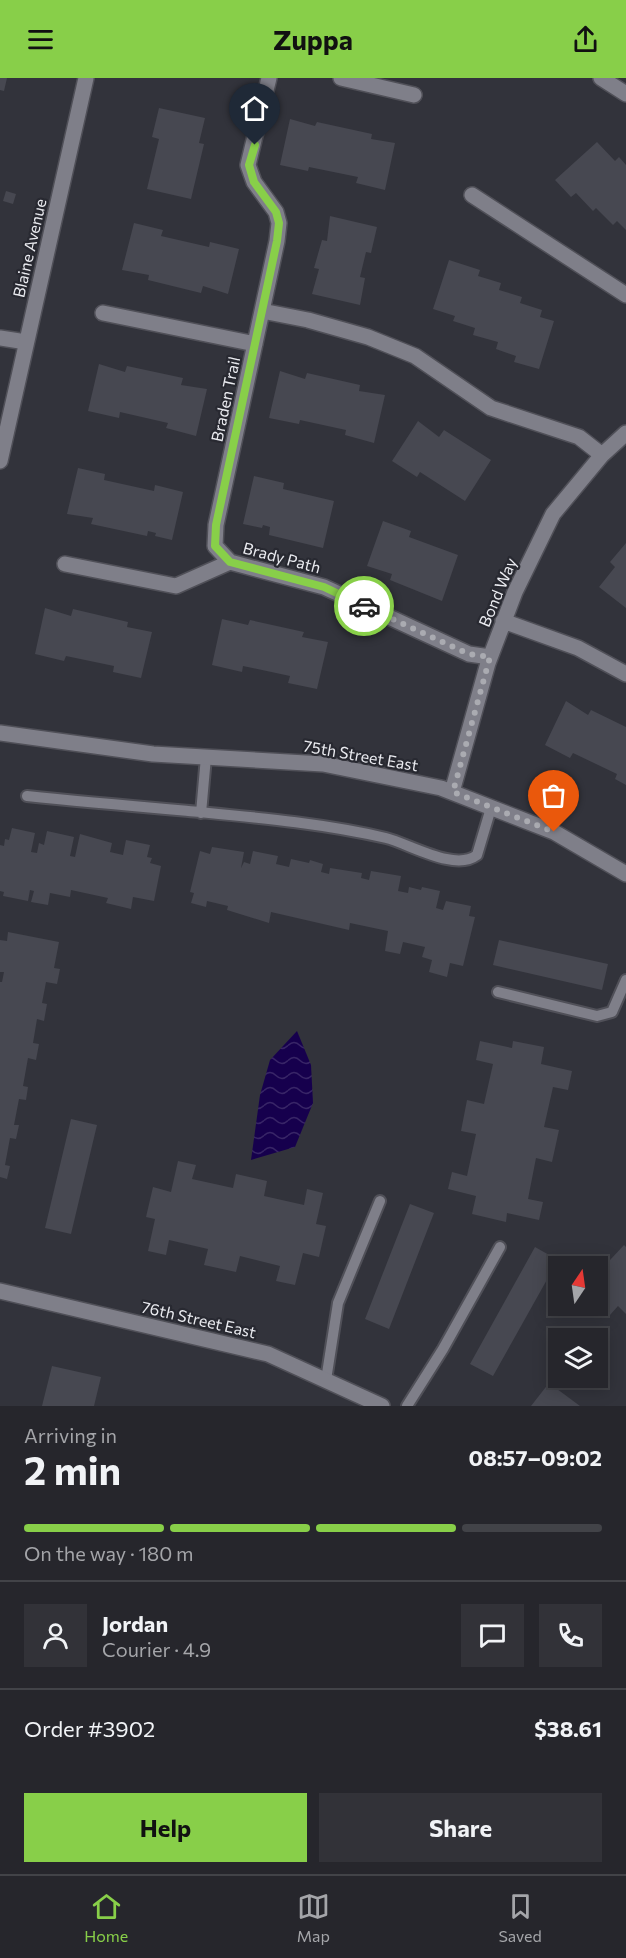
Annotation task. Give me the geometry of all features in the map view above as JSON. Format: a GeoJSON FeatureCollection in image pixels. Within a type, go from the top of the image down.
{"type":"FeatureCollection","features":[{"type":"Feature","properties":{"kind":"street","name":"Blaine Avenue"},"geometry":{"type":"LineString","coordinates":[[0,460],[86,78]]}},
{"type":"Feature","properties":{"kind":"street","name":"Braden Trail"},"geometry":{"type":"LineString","coordinates":[[230,562],[215,546],[216,525],[279,223],[276,212],[254,182],[249,165],[269,78]]}},
{"type":"Feature","properties":{"kind":"street"},"geometry":{"type":"LineString","coordinates":[[341,78],[414,95]]}},
{"type":"Feature","properties":{"kind":"street"},"geometry":{"type":"LineString","coordinates":[[601,78],[626,94]]}},
{"type":"Feature","properties":{"kind":"street"},"geometry":{"type":"LineString","coordinates":[[472,195],[626,295]]}},
{"type":"Feature","properties":{"kind":"street"},"geometry":{"type":"LineString","coordinates":[[262,311],[308,320],[368,337],[415,356],[491,408],[579,436],[602,455]]}},
{"type":"Feature","properties":{"kind":"street"},"geometry":{"type":"LineString","coordinates":[[103,313],[255,344]]}},
{"type":"Feature","properties":{"kind":"street"},"geometry":{"type":"LineString","coordinates":[[0,338],[26,342]]}},
{"type":"Feature","properties":{"kind":"street","name":"Bond Way"},"geometry":{"type":"LineString","coordinates":[[453,792],[490,657],[514,592],[553,514],[602,455],[626,433]]}},
{"type":"Feature","properties":{"kind":"street"},"geometry":{"type":"LineString","coordinates":[[65,564],[176,586],[230,562]]}},
{"type":"Feature","properties":{"kind":"street","name":"Brady Path"},"geometry":{"type":"LineString","coordinates":[[230,562],[324,587],[469,654],[490,657]]}},
{"type":"Feature","properties":{"kind":"street"},"geometry":{"type":"LineString","coordinates":[[504,621],[578,648],[626,674]]}},
{"type":"Feature","properties":{"kind":"street","name":"75th Street East"},"geometry":{"type":"LineString","coordinates":[[0,733],[153,754],[323,764],[441,788],[554,832],[626,874]]}},
{"type":"Feature","properties":{"kind":"street","name":"76th Street East"},"geometry":{"type":"LineString","coordinates":[[0,1291],[268,1353],[382,1406]]}},
{"type":"Feature","properties":{"kind":"lane"},"geometry":{"type":"LineString","coordinates":[[201,813],[207,757]]}},
{"type":"Feature","properties":{"kind":"lane"},"geometry":{"type":"LineString","coordinates":[[27,796],[261,818],[388,838],[459,862],[472,859],[477,855],[491,808]]}},
{"type":"Feature","properties":{"kind":"lane"},"geometry":{"type":"LineString","coordinates":[[498,992],[597,1016],[612,1012],[626,980]]}},
{"type":"Feature","properties":{"kind":"lane"},"geometry":{"type":"LineString","coordinates":[[326,1380],[338,1303],[380,1200]]}},
{"type":"Feature","properties":{"kind":"lane"},"geometry":{"type":"LineString","coordinates":[[407,1406],[443,1349],[500,1247]]}},
{"type":"Feature","properties":{"kind":"water"},"geometry":{"type":"Polygon","coordinates":[[[297,1031],[311,1065],[313,1103],[295,1147],[251,1160],[260,1095],[270,1060],[297,1031]]]}},
{"type":"Feature","properties":{"kind":"building"},"geometry":{"type":"Polygon","coordinates":[[[0,78],[7,78],[4,91],[0,90],[0,78]]]}},
{"type":"Feature","properties":{"kind":"building"},"geometry":{"type":"Polygon","coordinates":[[[159,108],[205,118],[199,143],[204,144],[191,199],[147,189],[159,139],[152,137],[159,108]]]}},
{"type":"Feature","properties":{"kind":"building"},"geometry":{"type":"Polygon","coordinates":[[[290,119],[315,126],[317,122],[372,134],[371,139],[395,143],[385,190],[356,183],[358,177],[309,167],[308,171],[280,165],[290,119]]]}},
{"type":"Feature","properties":{"kind":"building"},"geometry":{"type":"Polygon","coordinates":[[[597,142],[615,161],[619,157],[626,165],[626,230],[617,221],[613,225],[596,208],[593,211],[576,193],[571,197],[555,180],[597,142]]]}},
{"type":"Feature","properties":{"kind":"building"},"geometry":{"type":"Polygon","coordinates":[[[6,191],[16,194],[13,204],[3,201],[6,191]]]}},
{"type":"Feature","properties":{"kind":"building"},"geometry":{"type":"Polygon","coordinates":[[[330,216],[377,227],[371,253],[366,252],[360,277],[365,278],[360,305],[312,294],[319,269],[314,268],[322,240],[327,241],[330,216]]]}},
{"type":"Feature","properties":{"kind":"building"},"geometry":{"type":"Polygon","coordinates":[[[134,223],[163,230],[161,236],[209,247],[210,242],[239,249],[228,294],[203,286],[201,293],[148,280],[149,275],[122,270],[134,223]]]}},
{"type":"Feature","properties":{"kind":"building"},"geometry":{"type":"Polygon","coordinates":[[[449,260],[480,270],[478,276],[501,283],[499,290],[522,297],[520,303],[542,310],[540,317],[554,321],[539,369],[514,362],[516,356],[496,349],[498,342],[473,335],[475,328],[453,321],[455,316],[433,309],[449,260]]]}},
{"type":"Feature","properties":{"kind":"building"},"geometry":{"type":"Polygon","coordinates":[[[99,364],[125,372],[127,366],[183,378],[181,385],[207,389],[196,436],[166,428],[168,423],[120,412],[119,418],[88,411],[99,364]]]}},
{"type":"Feature","properties":{"kind":"building"},"geometry":{"type":"Polygon","coordinates":[[[280,371],[305,379],[307,373],[360,385],[359,391],[385,395],[374,443],[345,435],[346,430],[300,420],[299,424],[269,418],[280,371]]]}},
{"type":"Feature","properties":{"kind":"building"},"geometry":{"type":"Polygon","coordinates":[[[418,421],[439,437],[444,430],[491,460],[465,501],[420,472],[417,477],[392,461],[418,421]]]}},
{"type":"Feature","properties":{"kind":"building"},"geometry":{"type":"Polygon","coordinates":[[[78,468],[105,474],[104,480],[154,491],[155,485],[183,492],[172,540],[155,536],[156,533],[148,531],[147,536],[91,524],[93,518],[67,514],[78,468]]]}},
{"type":"Feature","properties":{"kind":"building"},"geometry":{"type":"Polygon","coordinates":[[[254,476],[284,483],[283,489],[334,501],[323,548],[269,535],[270,527],[263,525],[262,528],[243,524],[254,476]]]}},
{"type":"Feature","properties":{"kind":"building"},"geometry":{"type":"Polygon","coordinates":[[[383,521],[411,531],[409,537],[458,555],[442,601],[390,580],[392,574],[367,566],[383,521]]]}},
{"type":"Feature","properties":{"kind":"building"},"geometry":{"type":"Polygon","coordinates":[[[626,543],[626,608],[599,587],[615,567],[610,562],[626,543]]]}},
{"type":"Feature","properties":{"kind":"building"},"geometry":{"type":"Polygon","coordinates":[[[45,608],[71,616],[73,609],[128,622],[127,627],[152,632],[141,678],[113,672],[114,666],[66,656],[64,661],[35,654],[45,608]]]}},
{"type":"Feature","properties":{"kind":"building"},"geometry":{"type":"Polygon","coordinates":[[[222,619],[248,625],[250,620],[304,632],[302,637],[328,642],[317,689],[288,683],[290,676],[243,666],[242,672],[212,665],[222,619]]]}},
{"type":"Feature","properties":{"kind":"building"},"geometry":{"type":"Polygon","coordinates":[[[566,701],[588,715],[591,710],[626,727],[626,785],[615,779],[617,774],[573,753],[570,758],[545,745],[566,701]]]}},
{"type":"Feature","properties":{"kind":"building"},"geometry":{"type":"Polygon","coordinates":[[[12,828],[35,833],[31,852],[37,853],[39,843],[44,845],[47,831],[74,837],[70,856],[75,857],[80,834],[112,843],[110,852],[123,855],[126,840],[150,845],[147,857],[152,858],[150,863],[161,866],[154,901],[133,897],[131,909],[106,903],[108,898],[71,890],[70,897],[50,893],[48,905],[31,902],[34,891],[30,890],[28,901],[3,896],[4,892],[0,891],[0,845],[4,846],[5,839],[9,840],[12,828]]]}},
{"type":"Feature","properties":{"kind":"building"},"geometry":{"type":"Polygon","coordinates":[[[212,847],[244,852],[241,868],[244,862],[250,864],[253,851],[278,856],[276,864],[289,867],[291,859],[309,863],[310,860],[323,864],[321,872],[329,874],[330,868],[362,873],[361,878],[369,880],[371,871],[401,876],[398,891],[408,893],[409,887],[421,890],[422,887],[440,891],[436,908],[443,910],[446,901],[471,906],[469,916],[475,917],[463,966],[450,963],[447,977],[429,972],[432,960],[422,957],[425,947],[403,942],[400,954],[385,951],[388,931],[350,923],[349,930],[271,912],[269,923],[227,910],[228,906],[207,901],[206,907],[191,903],[194,893],[190,892],[200,851],[210,854],[212,847]]]}},
{"type":"Feature","properties":{"kind":"building"},"geometry":{"type":"Polygon","coordinates":[[[8,932],[59,942],[54,968],[60,969],[57,984],[46,982],[42,1003],[47,1004],[44,1021],[37,1019],[33,1043],[39,1044],[36,1060],[28,1058],[23,1086],[28,1087],[26,1100],[19,1099],[14,1125],[19,1125],[16,1139],[10,1138],[5,1165],[10,1166],[7,1179],[0,1177],[0,982],[2,982],[4,972],[0,972],[0,940],[7,941],[8,932]]]}},
{"type":"Feature","properties":{"kind":"building"},"geometry":{"type":"Polygon","coordinates":[[[499,940],[608,964],[602,990],[493,965],[499,940]]]}},
{"type":"Feature","properties":{"kind":"building"},"geometry":{"type":"Polygon","coordinates":[[[480,1041],[512,1048],[513,1041],[544,1047],[541,1064],[572,1071],[568,1090],[553,1087],[544,1127],[559,1130],[552,1162],[536,1158],[528,1199],[543,1202],[539,1220],[507,1213],[506,1222],[472,1214],[476,1196],[448,1189],[452,1172],[467,1176],[476,1134],[461,1131],[467,1100],[484,1104],[493,1064],[476,1060],[480,1041]]]}},
{"type":"Feature","properties":{"kind":"building"},"geometry":{"type":"Polygon","coordinates":[[[71,1119],[97,1125],[71,1234],[45,1228],[71,1119]]]}},
{"type":"Feature","properties":{"kind":"building"},"geometry":{"type":"Polygon","coordinates":[[[178,1161],[196,1165],[192,1179],[233,1188],[236,1174],[267,1181],[264,1196],[304,1205],[307,1189],[323,1193],[316,1224],[326,1226],[319,1257],[303,1253],[295,1285],[276,1281],[280,1266],[240,1256],[236,1272],[204,1265],[208,1249],[169,1240],[166,1255],[148,1251],[155,1219],[146,1217],[153,1187],[171,1192],[178,1161]]]}},
{"type":"Feature","properties":{"kind":"building"},"geometry":{"type":"Polygon","coordinates":[[[410,1204],[434,1213],[389,1329],[365,1319],[410,1204]]]}},
{"type":"Feature","properties":{"kind":"building"},"geometry":{"type":"Polygon","coordinates":[[[624,1245],[626,1247],[626,1314],[618,1306],[610,1315],[608,1313],[608,1262],[624,1245]]]}},
{"type":"Feature","properties":{"kind":"building"},"geometry":{"type":"Polygon","coordinates":[[[535,1247],[551,1256],[548,1256],[548,1278],[493,1376],[470,1364],[535,1247]]]}},
{"type":"Feature","properties":{"kind":"building"},"geometry":{"type":"Polygon","coordinates":[[[52,1366],[101,1377],[94,1406],[42,1406],[52,1366]]]}},
{"type":"Feature","properties":{"kind":"building"},"geometry":{"type":"Polygon","coordinates":[[[548,1384],[548,1388],[556,1388],[580,1406],[531,1406],[548,1384]]]}},
{"type":"Feature","properties":{"kind":"way so far"},"geometry":{"type":"LineString","coordinates":[[364,606],[469,654],[490,657],[453,792],[554,832]]}},
{"type":"Feature","properties":{"kind":"route"},"geometry":{"type":"LineString","coordinates":[[255,145],[249,165],[254,182],[276,212],[279,223],[216,525],[215,546],[230,562],[324,587],[364,606]]}}]}
